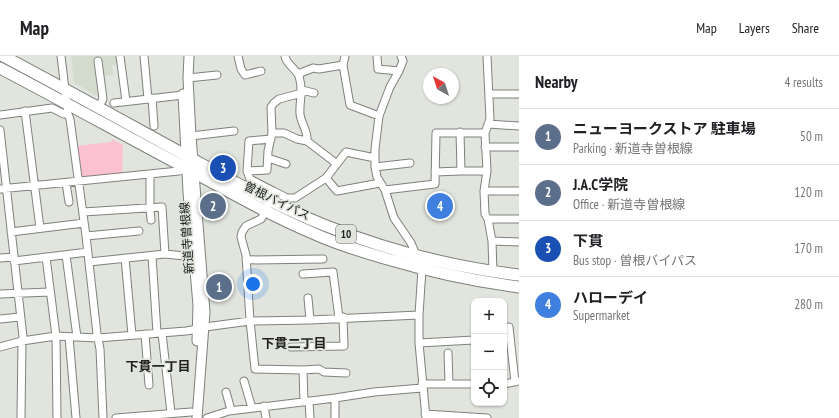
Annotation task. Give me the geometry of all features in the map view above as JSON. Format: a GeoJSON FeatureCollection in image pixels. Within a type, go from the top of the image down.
{"type":"FeatureCollection","features":[{"type":"Feature","properties":{"kind":"highway","name":"曽根バイパス"},"geometry":{"type":"LineString","coordinates":[[3,56],[98,108],[266,211],[316,235],[352,248],[422,269],[473,280],[519,287]]}},
{"type":"Feature","properties":{"kind":"highway","name":"曽根バイパス"},"geometry":{"type":"LineString","coordinates":[[0,68],[67,108],[190,164],[272,196],[336,230],[380,246],[416,256],[493,272],[519,275]]}},
{"type":"Feature","properties":{"kind":"main road","name":"新道寺曽根線"},"geometry":{"type":"LineString","coordinates":[[184,56],[183,95],[205,312],[201,328],[193,416]]}},
{"type":"Feature","properties":{"kind":"main road","name":"新道寺曽根線"},"geometry":{"type":"LineString","coordinates":[[189,56],[188,78],[191,136],[190,164],[198,305],[201,328]]}},
{"type":"Feature","properties":{"kind":"street"},"geometry":{"type":"LineString","coordinates":[[61,56],[67,108],[79,181],[98,338],[103,418]]}},
{"type":"Feature","properties":{"kind":"street"},"geometry":{"type":"LineString","coordinates":[[120,56],[126,101]]}},
{"type":"Feature","properties":{"kind":"street"},"geometry":{"type":"LineString","coordinates":[[144,56],[154,126]]}},
{"type":"Feature","properties":{"kind":"street"},"geometry":{"type":"LineString","coordinates":[[238,56],[241,69],[245,75],[260,71]]}},
{"type":"Feature","properties":{"kind":"street"},"geometry":{"type":"LineString","coordinates":[[286,56],[286,60],[298,74],[302,91],[300,112],[307,132],[307,141]]}},
{"type":"Feature","properties":{"kind":"street"},"geometry":{"type":"LineString","coordinates":[[345,56],[343,65],[350,105],[379,116]]}},
{"type":"Feature","properties":{"kind":"street"},"geometry":{"type":"LineString","coordinates":[[377,56],[378,69],[399,71]]}},
{"type":"Feature","properties":{"kind":"street"},"geometry":{"type":"LineString","coordinates":[[400,56],[403,61],[390,87],[379,116],[375,167],[377,177],[385,190],[394,218],[411,242],[422,269],[419,343],[425,416],[487,418]]}},
{"type":"Feature","properties":{"kind":"street"},"geometry":{"type":"LineString","coordinates":[[487,56],[490,119],[486,133],[486,171],[484,191],[485,214],[488,219],[492,241],[493,272]]}},
{"type":"Feature","properties":{"kind":"street"},"geometry":{"type":"LineString","coordinates":[[98,61],[103,99],[98,108]]}},
{"type":"Feature","properties":{"kind":"street"},"geometry":{"type":"LineString","coordinates":[[298,74],[313,68],[319,69],[343,65]]}},
{"type":"Feature","properties":{"kind":"street"},"geometry":{"type":"LineString","coordinates":[[188,78],[217,75]]}},
{"type":"Feature","properties":{"kind":"street"},"geometry":{"type":"LineString","coordinates":[[247,171],[267,170],[272,136],[271,107],[274,102],[302,91],[314,93]]}},
{"type":"Feature","properties":{"kind":"street"},"geometry":{"type":"LineString","coordinates":[[489,94],[519,94]]}},
{"type":"Feature","properties":{"kind":"street"},"geometry":{"type":"LineString","coordinates":[[114,102],[183,95]]}},
{"type":"Feature","properties":{"kind":"street"},"geometry":{"type":"LineString","coordinates":[[0,115],[52,108],[64,114],[67,108]]}},
{"type":"Feature","properties":{"kind":"street"},"geometry":{"type":"LineString","coordinates":[[25,111],[40,228]]}},
{"type":"Feature","properties":{"kind":"street"},"geometry":{"type":"LineString","coordinates":[[488,124],[519,126]]}},
{"type":"Feature","properties":{"kind":"street"},"geometry":{"type":"LineString","coordinates":[[0,130],[3,189],[14,259],[23,337],[21,418]]}},
{"type":"Feature","properties":{"kind":"street"},"geometry":{"type":"LineString","coordinates":[[191,136],[234,131]]}},
{"type":"Feature","properties":{"kind":"street"},"geometry":{"type":"LineString","coordinates":[[460,132],[461,171]]}},
{"type":"Feature","properties":{"kind":"street"},"geometry":{"type":"LineString","coordinates":[[337,164],[307,141],[297,139],[284,133],[249,142],[247,171],[250,179],[272,196],[292,199],[326,178],[337,164],[346,152],[375,158]]}},
{"type":"Feature","properties":{"kind":"street"},"geometry":{"type":"LineString","coordinates":[[385,190],[434,184],[436,133],[486,133]]}},
{"type":"Feature","properties":{"kind":"street"},"geometry":{"type":"LineString","coordinates":[[485,147],[519,147]]}},
{"type":"Feature","properties":{"kind":"street"},"geometry":{"type":"LineString","coordinates":[[268,158],[286,164]]}},
{"type":"Feature","properties":{"kind":"street"},"geometry":{"type":"LineString","coordinates":[[375,167],[410,162]]}},
{"type":"Feature","properties":{"kind":"street"},"geometry":{"type":"LineString","coordinates":[[3,189],[179,171],[190,164]]}},
{"type":"Feature","properties":{"kind":"street"},"geometry":{"type":"LineString","coordinates":[[435,172],[486,171]]}},
{"type":"Feature","properties":{"kind":"street"},"geometry":{"type":"LineString","coordinates":[[150,174],[151,220]]}},
{"type":"Feature","properties":{"kind":"street"},"geometry":{"type":"LineString","coordinates":[[326,178],[338,190],[380,183]]}},
{"type":"Feature","properties":{"kind":"street"},"geometry":{"type":"LineString","coordinates":[[66,182],[69,202]]}},
{"type":"Feature","properties":{"kind":"street"},"geometry":{"type":"LineString","coordinates":[[484,191],[519,191]]}},
{"type":"Feature","properties":{"kind":"street"},"geometry":{"type":"LineString","coordinates":[[272,196],[261,219],[246,226],[241,237],[246,260],[255,370],[319,369],[324,372],[346,373]]}},
{"type":"Feature","properties":{"kind":"street"},"geometry":{"type":"LineString","coordinates":[[83,212],[162,207],[165,254]]}},
{"type":"Feature","properties":{"kind":"street"},"geometry":{"type":"LineString","coordinates":[[488,219],[519,219]]}},
{"type":"Feature","properties":{"kind":"street"},"geometry":{"type":"LineString","coordinates":[[10,232],[84,223]]}},
{"type":"Feature","properties":{"kind":"street"},"geometry":{"type":"LineString","coordinates":[[86,236],[139,231]]}},
{"type":"Feature","properties":{"kind":"street"},"geometry":{"type":"LineString","coordinates":[[492,241],[519,242]]}},
{"type":"Feature","properties":{"kind":"street"},"geometry":{"type":"LineString","coordinates":[[0,258],[14,259],[46,257],[88,252]]}},
{"type":"Feature","properties":{"kind":"street"},"geometry":{"type":"LineString","coordinates":[[89,262],[165,254],[195,257]]}},
{"type":"Feature","properties":{"kind":"street"},"geometry":{"type":"LineString","coordinates":[[66,255],[77,337]]}},
{"type":"Feature","properties":{"kind":"street"},"geometry":{"type":"LineString","coordinates":[[152,256],[160,333],[171,413]]}},
{"type":"Feature","properties":{"kind":"street"},"geometry":{"type":"LineString","coordinates":[[46,257],[56,336],[57,418]]}},
{"type":"Feature","properties":{"kind":"street"},"geometry":{"type":"LineString","coordinates":[[125,258],[132,335]]}},
{"type":"Feature","properties":{"kind":"street"},"geometry":{"type":"LineString","coordinates":[[246,260],[323,259]]}},
{"type":"Feature","properties":{"kind":"street"},"geometry":{"type":"LineString","coordinates":[[291,347],[344,346],[334,272],[302,274]]}},
{"type":"Feature","properties":{"kind":"street"},"geometry":{"type":"LineString","coordinates":[[0,294],[50,292]]}},
{"type":"Feature","properties":{"kind":"street"},"geometry":{"type":"LineString","coordinates":[[308,298],[310,320]]}},
{"type":"Feature","properties":{"kind":"street"},"geometry":{"type":"LineString","coordinates":[[0,347],[22,341],[56,336],[98,338],[160,333],[250,321],[419,315]]}},
{"type":"Feature","properties":{"kind":"street"},"geometry":{"type":"LineString","coordinates":[[0,319],[20,317]]}},
{"type":"Feature","properties":{"kind":"street"},"geometry":{"type":"LineString","coordinates":[[507,384],[517,382],[509,327]]}},
{"type":"Feature","properties":{"kind":"street"},"geometry":{"type":"LineString","coordinates":[[145,334],[149,385]]}},
{"type":"Feature","properties":{"kind":"street"},"geometry":{"type":"LineString","coordinates":[[69,337],[76,418]]}},
{"type":"Feature","properties":{"kind":"street"},"geometry":{"type":"LineString","coordinates":[[419,343],[471,340]]}},
{"type":"Feature","properties":{"kind":"street"},"geometry":{"type":"LineString","coordinates":[[448,353],[449,384]]}},
{"type":"Feature","properties":{"kind":"street"},"geometry":{"type":"LineString","coordinates":[[303,370],[310,418]]}},
{"type":"Feature","properties":{"kind":"street"},"geometry":{"type":"LineString","coordinates":[[244,381],[252,408]]}},
{"type":"Feature","properties":{"kind":"street"},"geometry":{"type":"LineString","coordinates":[[208,418],[216,417],[231,410],[422,386],[471,384]]}},
{"type":"Feature","properties":{"kind":"street"},"geometry":{"type":"LineString","coordinates":[[226,392],[231,410]]}},
{"type":"Feature","properties":{"kind":"street"},"geometry":{"type":"LineString","coordinates":[[335,398],[335,418]]}},
{"type":"Feature","properties":{"kind":"street"},"geometry":{"type":"LineString","coordinates":[[264,406],[266,418]]}},
{"type":"Feature","properties":{"kind":"street"},"geometry":{"type":"LineString","coordinates":[[116,418],[171,413],[193,416]]}},
{"type":"Feature","properties":{"kind":"shaded area"},"geometry":{"type":"Polygon","coordinates":[[[71,56],[118,56],[119,64],[112,65],[113,75],[98,77],[101,98],[74,83],[71,56]]]}},
{"type":"Feature","properties":{"kind":"shaded area"},"geometry":{"type":"Polygon","coordinates":[[[112,139],[123,145],[122,176],[80,180],[76,146],[111,142],[112,139]]]}},
{"type":"Feature","properties":{"kind":"place","name":"下貫"},"geometry":{"type":"Point","coordinates":[223,168]}},
{"type":"Feature","properties":{"kind":"place","name":"J.A.C学院"},"geometry":{"type":"Point","coordinates":[213,206]}},
{"type":"Feature","properties":{"kind":"place","name":"ハローデイ"},"geometry":{"type":"Point","coordinates":[440,206]}},
{"type":"Feature","properties":{"kind":"place","name":"ニューヨークストア 駐車場"},"geometry":{"type":"Point","coordinates":[219,287]}},
{"type":"Feature","properties":{"kind":"district","name":"下貫二丁目"},"geometry":{"type":"Point","coordinates":[294,343]}},
{"type":"Feature","properties":{"kind":"district","name":"下貫一丁目"},"geometry":{"type":"Point","coordinates":[158,366]}}]}
